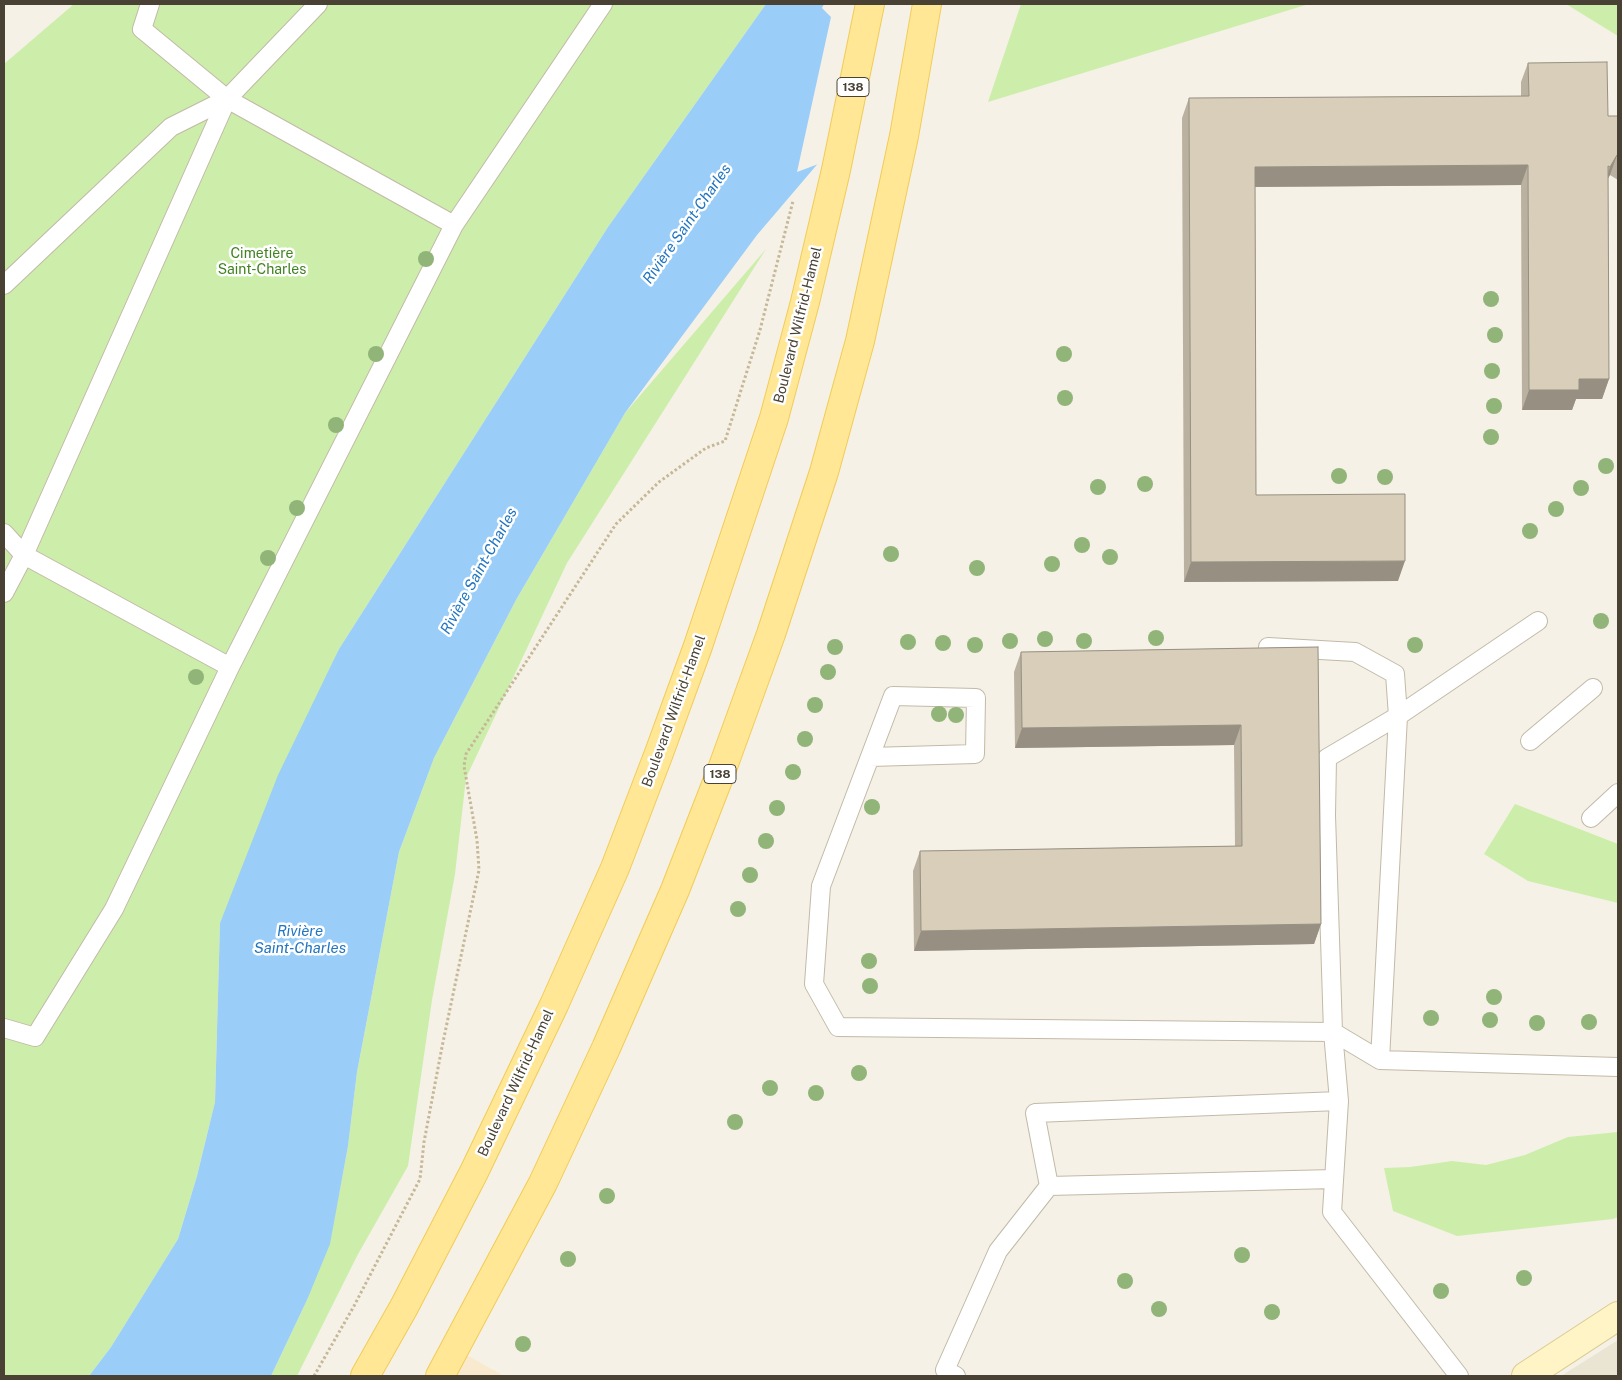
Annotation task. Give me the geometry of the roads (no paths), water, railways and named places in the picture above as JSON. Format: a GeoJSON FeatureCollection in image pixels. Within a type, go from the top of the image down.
{"type":"FeatureCollection","features":[{"type":"Feature","properties":{"kind":"main road","name":"Boulevard Wilfrid-Hamel"},"geometry":{"type":"LineString","coordinates":[[365,1376],[404,1307],[474,1172],[554,1005],[615,868],[698,646],[774,418],[805,302],[836,170],[870,4]]}},
{"type":"Feature","properties":{"kind":"main road","name":"138"},"geometry":{"type":"LineString","coordinates":[[440,1376],[543,1183],[606,1048],[675,890],[770,634],[824,472],[860,341],[904,136],[928,4]]}},
{"type":"Feature","properties":{"kind":"main road"},"geometry":{"type":"LineString","coordinates":[[1526,1376],[1618,1316]]}},
{"type":"Feature","properties":{"kind":"lane"},"geometry":{"type":"LineString","coordinates":[[150,4],[142,29],[227,99],[454,225]]}},
{"type":"Feature","properties":{"kind":"lane"},"geometry":{"type":"LineString","coordinates":[[4,285],[171,127],[227,99],[318,4]]}},
{"type":"Feature","properties":{"kind":"lane"},"geometry":{"type":"LineString","coordinates":[[4,1028],[36,1037],[114,909],[230,667],[454,225],[603,4]]}},
{"type":"Feature","properties":{"kind":"lane"},"geometry":{"type":"LineString","coordinates":[[4,593],[24,555],[227,99]]}},
{"type":"Feature","properties":{"kind":"lane"},"geometry":{"type":"LineString","coordinates":[[4,533],[24,555],[230,667]]}},
{"type":"Feature","properties":{"kind":"lane"},"geometry":{"type":"LineString","coordinates":[[1459,1376],[1332,1212],[1339,1101],[1333,1032],[1326,758],[1398,716],[1538,621]]}},
{"type":"Feature","properties":{"kind":"lane"},"geometry":{"type":"LineString","coordinates":[[1268,647],[1355,652],[1395,674],[1398,716],[1380,1060]]}},
{"type":"Feature","properties":{"kind":"lane"},"geometry":{"type":"LineString","coordinates":[[1530,741],[1593,688]]}},
{"type":"Feature","properties":{"kind":"lane"},"geometry":{"type":"LineString","coordinates":[[870,757],[975,754],[976,698],[893,696],[821,886],[814,984],[838,1027],[1333,1032],[1380,1060],[1618,1066]]}},
{"type":"Feature","properties":{"kind":"lane"},"geometry":{"type":"LineString","coordinates":[[1591,818],[1618,793]]}},
{"type":"Feature","properties":{"kind":"lane"},"geometry":{"type":"LineString","coordinates":[[956,1376],[945,1370],[998,1251],[1049,1186],[1035,1113],[1339,1101]]}},
{"type":"Feature","properties":{"kind":"lane"},"geometry":{"type":"LineString","coordinates":[[1049,1186],[1334,1180]]}},
{"type":"Feature","properties":{"kind":"water","name":"Rivière Saint-Charles"},"geometry":{"type":"Polygon","coordinates":[[[766,4],[955,4],[757,235],[625,413],[516,600],[434,758],[399,852],[357,1072],[348,1146],[330,1244],[307,1300],[271,1376],[89,1376],[111,1347],[178,1239],[197,1176],[215,1102],[220,923],[278,775],[339,649],[608,227],[766,4]]]}},
{"type":"Feature","properties":{"kind":"park label","name":"Cimetière Saint-Charles"},"geometry":{"type":"Point","coordinates":[262,262]}}]}
